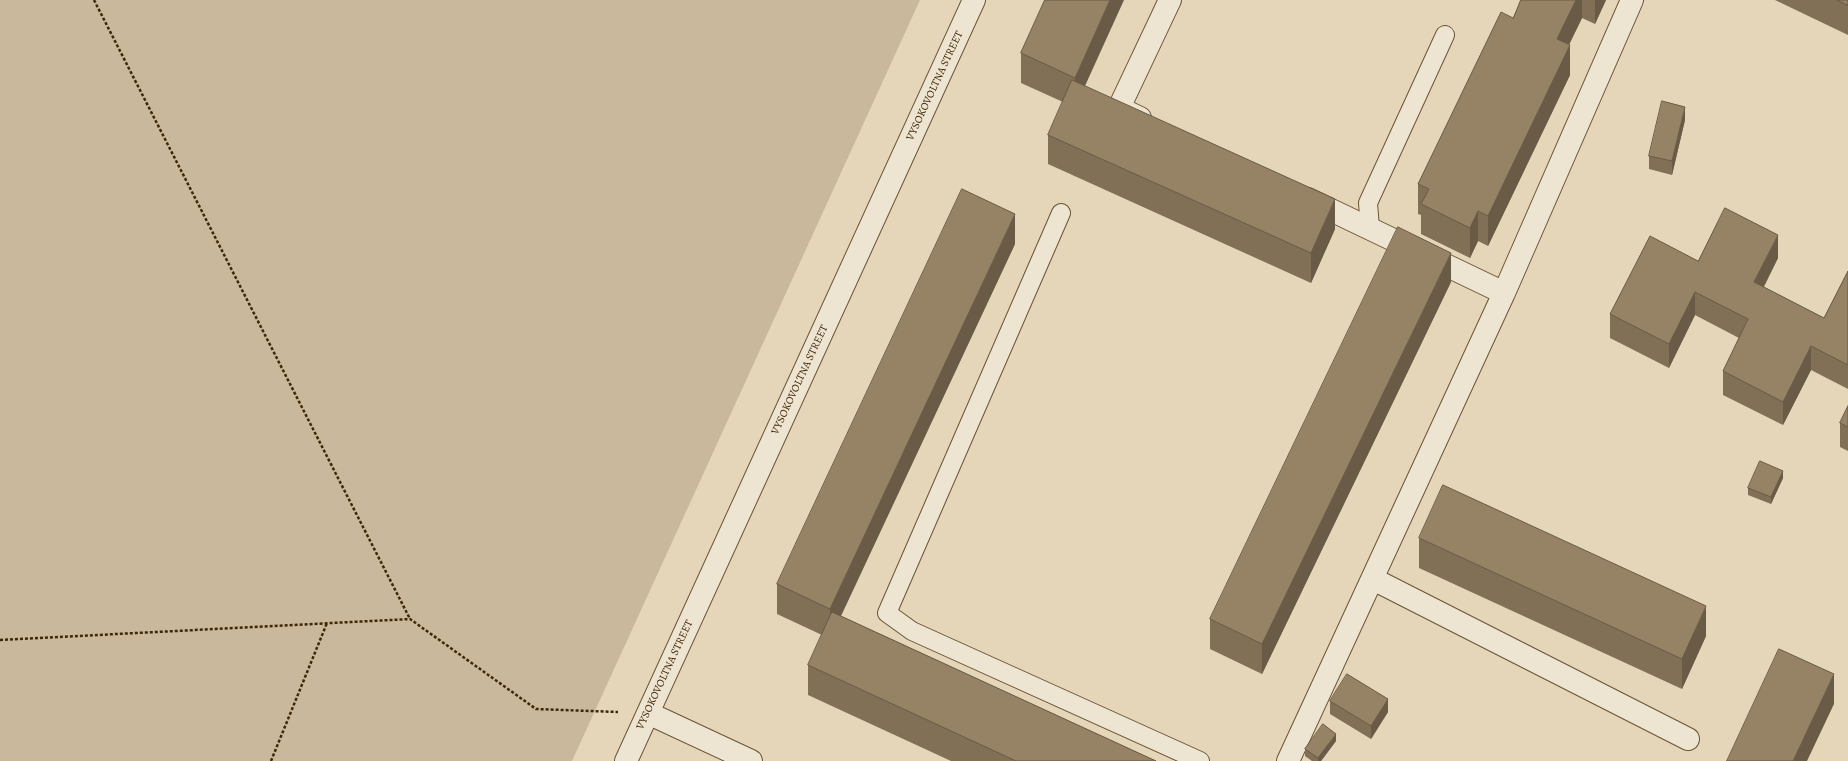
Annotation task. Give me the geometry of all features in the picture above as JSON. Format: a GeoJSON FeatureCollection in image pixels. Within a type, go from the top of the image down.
{"type":"FeatureCollection","features":[{"type":"Feature","properties":{"kind":"street","name":"VYSOKOVOLTNA STREET"},"geometry":{"type":"LineString","coordinates":[[626,761],[974,0]]}},
{"type":"Feature","properties":{"kind":"street"},"geometry":{"type":"LineString","coordinates":[[1155,125],[1119,108],[1170,0]]}},
{"type":"Feature","properties":{"kind":"street"},"geometry":{"type":"LineString","coordinates":[[1288,761],[1373,580],[1504,293],[1632,0]]}},
{"type":"Feature","properties":{"kind":"street"},"geometry":{"type":"LineString","coordinates":[[1291,190],[1504,293]]}},
{"type":"Feature","properties":{"kind":"street"},"geometry":{"type":"LineString","coordinates":[[1373,580],[1688,739]]}},
{"type":"Feature","properties":{"kind":"street"},"geometry":{"type":"LineString","coordinates":[[648,713],[751,761]]}},
{"type":"Feature","properties":{"kind":"lane"},"geometry":{"type":"LineString","coordinates":[[1370,228],[1368,203],[1445,35]]}},
{"type":"Feature","properties":{"kind":"lane"},"geometry":{"type":"LineString","coordinates":[[1061,214],[887,613],[912,631],[1200,761]]}},
{"type":"Feature","properties":{"kind":"path"},"geometry":{"type":"LineString","coordinates":[[94,0],[410,619],[536,709],[648,713]]}},
{"type":"Feature","properties":{"kind":"path"},"geometry":{"type":"LineString","coordinates":[[0,640],[410,619]]}},
{"type":"Feature","properties":{"kind":"path"},"geometry":{"type":"LineString","coordinates":[[272,761],[327,623]]}},
{"type":"Feature","properties":{"kind":"shaded area"},"geometry":{"type":"Polygon","coordinates":[[[0,0],[920,0],[572,761],[0,761],[0,0]]]}},
{"type":"Feature","properties":{"kind":"building"},"geometry":{"type":"Polygon","coordinates":[[[1045,0],[1110,0],[1075,78],[1021,53],[1045,0]]]}},
{"type":"Feature","properties":{"kind":"building"},"geometry":{"type":"Polygon","coordinates":[[[1521,0],[1576,0],[1557,39],[1570,45],[1488,216],[1478,211],[1470,228],[1421,204],[1429,189],[1418,184],[1501,12],[1513,18],[1521,0]]]}},
{"type":"Feature","properties":{"kind":"building"},"geometry":{"type":"Polygon","coordinates":[[[1837,0],[1848,0],[1848,5],[1837,0]]]}},
{"type":"Feature","properties":{"kind":"building"},"geometry":{"type":"Polygon","coordinates":[[[1072,80],[1335,199],[1311,253],[1048,135],[1072,80]]]}},
{"type":"Feature","properties":{"kind":"building"},"geometry":{"type":"Polygon","coordinates":[[[1662,101],[1685,107],[1672,161],[1649,156],[1662,101]]]}},
{"type":"Feature","properties":{"kind":"building"},"geometry":{"type":"Polygon","coordinates":[[[962,189],[1015,214],[830,609],[777,584],[962,189]]]}},
{"type":"Feature","properties":{"kind":"building"},"geometry":{"type":"Polygon","coordinates":[[[1725,208],[1778,235],[1754,282],[1824,318],[1848,271],[1848,365],[1811,346],[1783,402],[1723,371],[1748,319],[1695,292],[1669,344],[1610,314],[1650,236],[1698,261],[1725,208]]]}},
{"type":"Feature","properties":{"kind":"building"},"geometry":{"type":"Polygon","coordinates":[[[1398,227],[1451,253],[1262,644],[1210,619],[1398,227]]]}},
{"type":"Feature","properties":{"kind":"building"},"geometry":{"type":"Polygon","coordinates":[[[1848,406],[1848,427],[1840,423],[1848,406]]]}},
{"type":"Feature","properties":{"kind":"building"},"geometry":{"type":"Polygon","coordinates":[[[1760,461],[1783,471],[1771,497],[1748,488],[1760,461]]]}},
{"type":"Feature","properties":{"kind":"building"},"geometry":{"type":"Polygon","coordinates":[[[1443,485],[1706,606],[1682,659],[1419,538],[1443,485]]]}},
{"type":"Feature","properties":{"kind":"building"},"geometry":{"type":"Polygon","coordinates":[[[832,612],[1156,761],[1016,761],[808,665],[832,612]]]}},
{"type":"Feature","properties":{"kind":"building"},"geometry":{"type":"Polygon","coordinates":[[[1779,649],[1834,674],[1793,761],[1727,761],[1779,649]]]}},
{"type":"Feature","properties":{"kind":"building"},"geometry":{"type":"Polygon","coordinates":[[[1347,674],[1388,699],[1371,726],[1330,701],[1347,674]]]}},
{"type":"Feature","properties":{"kind":"building"},"geometry":{"type":"Polygon","coordinates":[[[1323,724],[1336,734],[1318,758],[1305,749],[1323,724]]]}}]}
